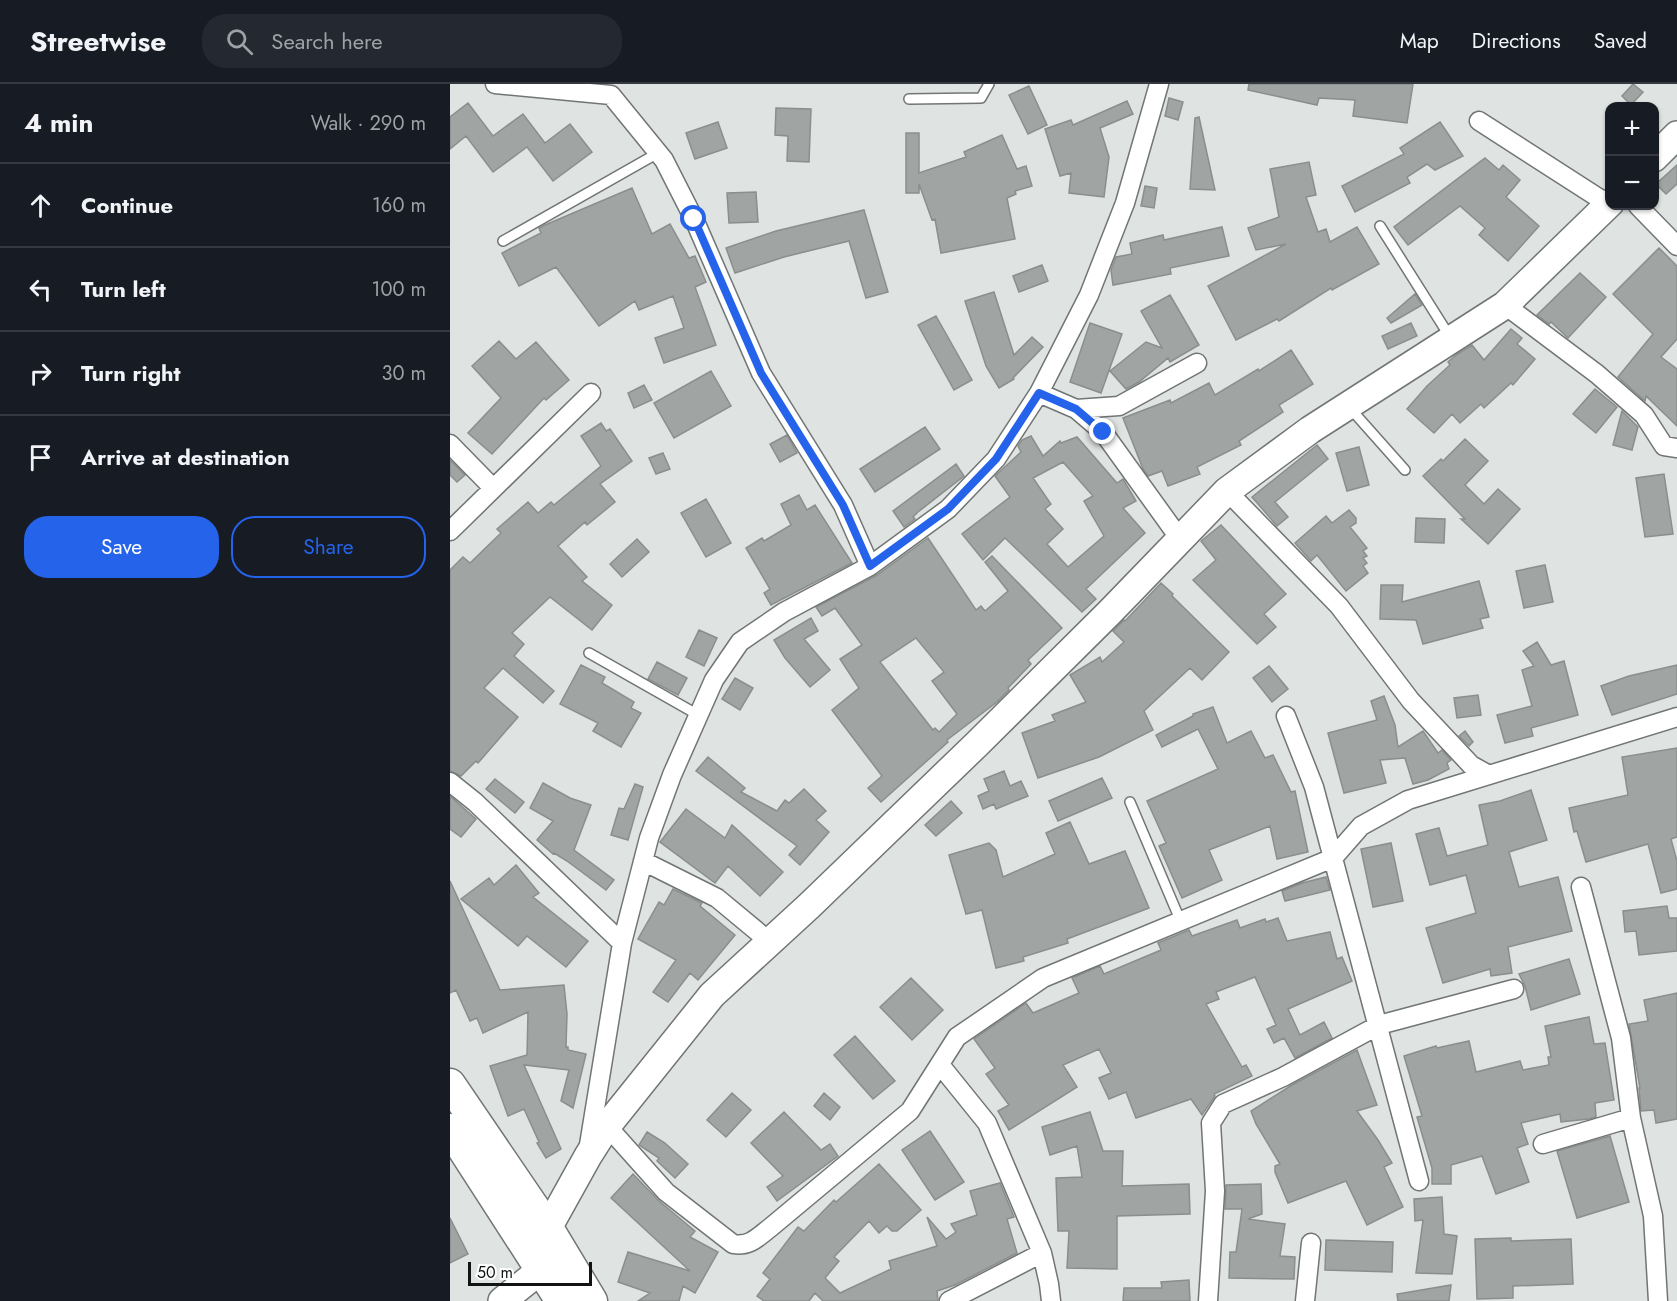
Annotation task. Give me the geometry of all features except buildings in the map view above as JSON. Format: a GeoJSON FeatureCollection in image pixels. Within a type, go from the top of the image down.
{"type":"FeatureCollection","features":[{"type":"Feature","properties":{"kind":"main road"},"geometry":{"type":"LineString","coordinates":[[450,1084],[548,1228],[592,1301]]}},
{"type":"Feature","properties":{"kind":"main road"},"geometry":{"type":"LineString","coordinates":[[450,1129],[551,1291]]}},
{"type":"Feature","properties":{"kind":"street"},"geometry":{"type":"LineString","coordinates":[[495,84],[612,90],[664,160],[694,219],[761,373],[843,505],[870,566]]}},
{"type":"Feature","properties":{"kind":"street"},"geometry":{"type":"LineString","coordinates":[[588,1156],[622,943],[649,838],[672,775],[714,680],[740,642],[784,612],[870,566],[948,509],[996,459],[1039,393],[1089,295],[1125,203],[1159,84]]}},
{"type":"Feature","properties":{"kind":"street"},"geometry":{"type":"LineString","coordinates":[[1479,121],[1605,200]]}},
{"type":"Feature","properties":{"kind":"street"},"geometry":{"type":"LineString","coordinates":[[1656,156],[1677,135]]}},
{"type":"Feature","properties":{"kind":"street"},"geometry":{"type":"LineString","coordinates":[[548,1228],[607,1126],[712,995],[977,744],[1227,491],[1310,430],[1504,305],[1605,207]]}},
{"type":"Feature","properties":{"kind":"street"},"geometry":{"type":"LineString","coordinates":[[1642,210],[1677,246]]}},
{"type":"Feature","properties":{"kind":"street"},"geometry":{"type":"LineString","coordinates":[[1504,305],[1597,374],[1644,415],[1664,446],[1677,448]]}},
{"type":"Feature","properties":{"kind":"street"},"geometry":{"type":"LineString","coordinates":[[1076,409],[1119,406],[1197,363]]}},
{"type":"Feature","properties":{"kind":"street"},"geometry":{"type":"LineString","coordinates":[[450,531],[591,393]]}},
{"type":"Feature","properties":{"kind":"street"},"geometry":{"type":"LineString","coordinates":[[1039,393],[1076,409],[1103,432],[1180,539]]}},
{"type":"Feature","properties":{"kind":"street"},"geometry":{"type":"LineString","coordinates":[[450,444],[493,488]]}},
{"type":"Feature","properties":{"kind":"street"},"geometry":{"type":"LineString","coordinates":[[1227,491],[1339,606],[1411,701],[1471,765],[1490,776]]}},
{"type":"Feature","properties":{"kind":"street"},"geometry":{"type":"LineString","coordinates":[[1286,716],[1314,787],[1419,1181]]}},
{"type":"Feature","properties":{"kind":"street"},"geometry":{"type":"LineString","coordinates":[[607,1126],[666,1192],[733,1244],[743,1246],[780,1220],[910,1111],[941,1066],[957,1037],[1043,978],[1334,858],[1361,826],[1408,800],[1677,717]]}},
{"type":"Feature","properties":{"kind":"street"},"geometry":{"type":"LineString","coordinates":[[450,782],[475,802],[622,943]]}},
{"type":"Feature","properties":{"kind":"street"},"geometry":{"type":"LineString","coordinates":[[643,861],[717,898],[770,942]]}},
{"type":"Feature","properties":{"kind":"street"},"geometry":{"type":"LineString","coordinates":[[1581,887],[1621,1038],[1631,1118],[1653,1216],[1658,1301]]}},
{"type":"Feature","properties":{"kind":"street"},"geometry":{"type":"LineString","coordinates":[[1208,1301],[1215,1191],[1211,1123],[1223,1104],[1283,1077],[1379,1025],[1514,989]]}},
{"type":"Feature","properties":{"kind":"street"},"geometry":{"type":"LineString","coordinates":[[941,1066],[987,1123],[1042,1253],[1051,1301]]}},
{"type":"Feature","properties":{"kind":"street"},"geometry":{"type":"LineString","coordinates":[[1543,1144],[1631,1118]]}},
{"type":"Feature","properties":{"kind":"street"},"geometry":{"type":"LineString","coordinates":[[1305,1301],[1311,1242]]}},
{"type":"Feature","properties":{"kind":"street"},"geometry":{"type":"LineString","coordinates":[[949,1301],[1042,1253]]}},
{"type":"Feature","properties":{"kind":"street"},"geometry":{"type":"LineString","coordinates":[[502,1301],[551,1291]]}},
{"type":"Feature","properties":{"kind":"lane"},"geometry":{"type":"LineString","coordinates":[[909,99],[981,98],[989,84]]}},
{"type":"Feature","properties":{"kind":"lane"},"geometry":{"type":"LineString","coordinates":[[503,241],[658,153]]}},
{"type":"Feature","properties":{"kind":"lane"},"geometry":{"type":"LineString","coordinates":[[1380,226],[1452,339]]}},
{"type":"Feature","properties":{"kind":"lane"},"geometry":{"type":"LineString","coordinates":[[1348,405],[1405,470]]}},
{"type":"Feature","properties":{"kind":"lane"},"geometry":{"type":"LineString","coordinates":[[590,653],[700,716]]}},
{"type":"Feature","properties":{"kind":"lane"},"geometry":{"type":"LineString","coordinates":[[1130,802],[1181,922]]}},
{"type":"Feature","properties":{"kind":"route"},"geometry":{"type":"LineString","coordinates":[[694,219],[761,373],[843,505],[870,566],[948,509],[996,459],[1039,393],[1076,409],[1103,432]]}}]}
